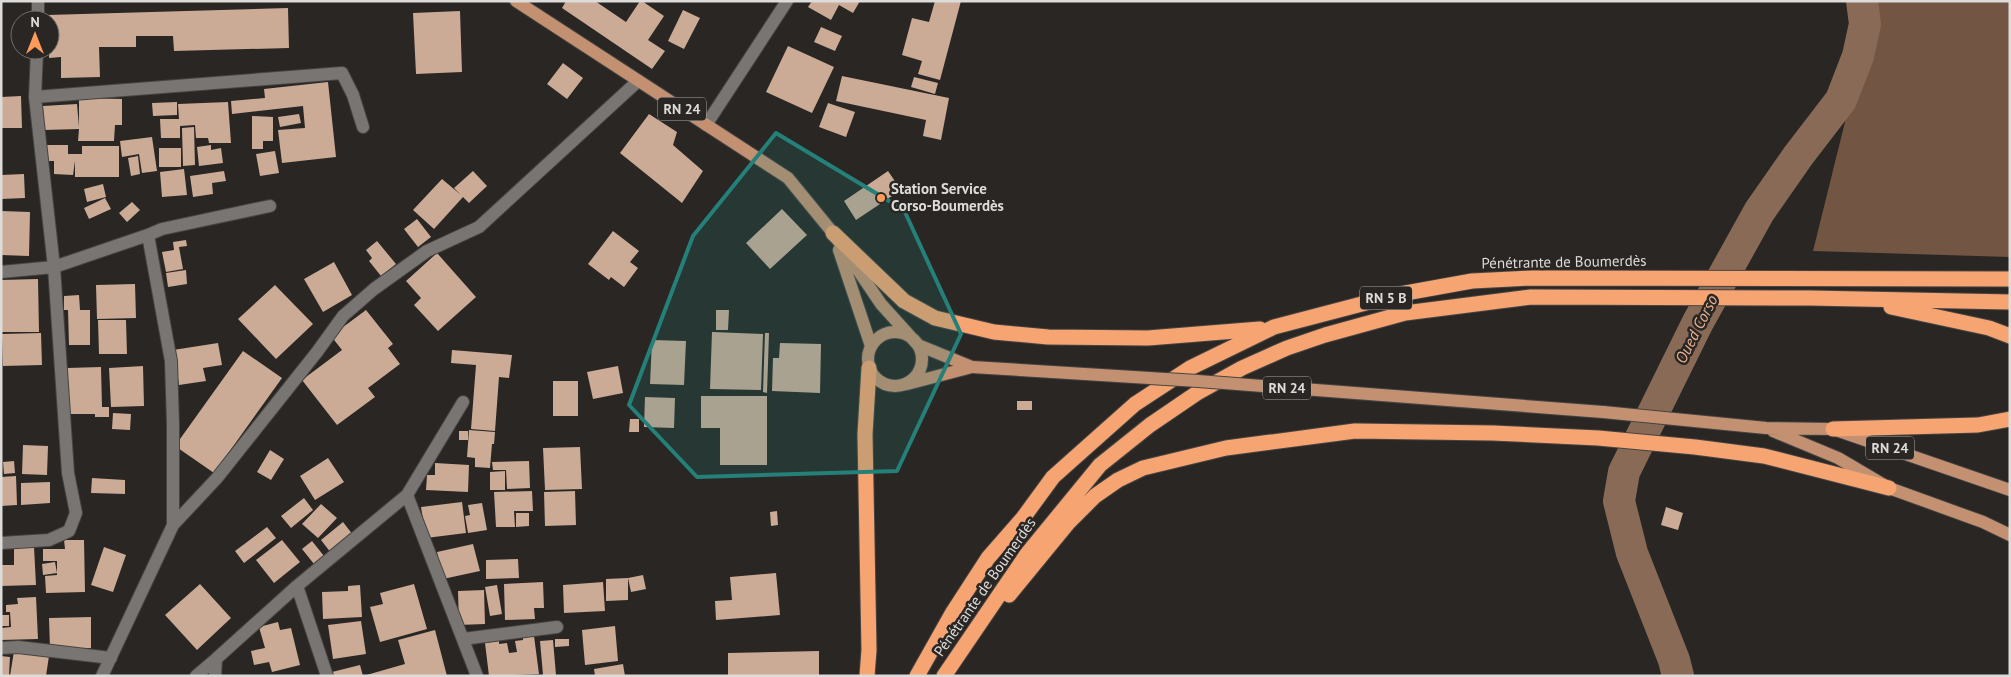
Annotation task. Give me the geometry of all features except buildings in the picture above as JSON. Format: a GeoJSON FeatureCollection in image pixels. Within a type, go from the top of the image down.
{"type":"FeatureCollection","features":[{"type":"Feature","properties":{"kind":"highway"},"geometry":{"type":"LineString","coordinates":[[833,233],[904,301],[935,318],[994,332],[1048,337],[1148,338],[1212,334],[1274,327]]}},
{"type":"Feature","properties":{"kind":"highway","name":"Pénétrante de Boumerdès"},"geometry":{"type":"LineString","coordinates":[[917,676],[953,612],[988,558],[1023,518],[1053,477],[1135,404],[1190,368],[1274,327],[1400,294],[1472,281],[1531,278],[2010,279]]}},
{"type":"Feature","properties":{"kind":"highway","name":"Pénétrante de Boumerdès"},"geometry":{"type":"LineString","coordinates":[[945,675],[1026,554],[1100,465],[1150,425],[1197,393],[1242,368],[1287,348],[1325,335],[1405,313],[1531,297],[1800,298],[2010,302]]}},
{"type":"Feature","properties":{"kind":"highway"},"geometry":{"type":"LineString","coordinates":[[1855,300],[1989,328],[2010,336]]}},
{"type":"Feature","properties":{"kind":"highway"},"geometry":{"type":"LineString","coordinates":[[867,676],[869,650],[865,434],[869,368]]}},
{"type":"Feature","properties":{"kind":"highway","name":"RN 24"},"geometry":{"type":"LineString","coordinates":[[1833,429],[1978,425],[2010,419]]}},
{"type":"Feature","properties":{"kind":"highway"},"geometry":{"type":"LineString","coordinates":[[945,675],[1068,523],[1095,496],[1118,480],[1143,468],[1226,448],[1355,431],[1493,433],[1598,438],[1695,447],[1764,456],[1889,488]]}},
{"type":"Feature","properties":{"kind":"main road","name":"RN 24"},"geometry":{"type":"LineString","coordinates":[[516,1],[788,178],[833,233]]}},
{"type":"Feature","properties":{"kind":"main road"},"geometry":{"type":"LineString","coordinates":[[833,233],[881,304],[918,345],[922,359],[920,368],[916,376],[900,386]]}},
{"type":"Feature","properties":{"kind":"main road"},"geometry":{"type":"LineString","coordinates":[[833,233],[871,346]]}},
{"type":"Feature","properties":{"kind":"main road"},"geometry":{"type":"LineString","coordinates":[[890,332],[903,333],[918,345],[972,367],[900,386],[890,386],[874,376],[869,368],[868,354],[871,346],[881,336],[890,332]]}},
{"type":"Feature","properties":{"kind":"main road","name":"RN 24"},"geometry":{"type":"LineString","coordinates":[[972,367],[1208,382],[1603,412],[1766,428],[1833,429],[2010,490]]}},
{"type":"Feature","properties":{"kind":"main road"},"geometry":{"type":"LineString","coordinates":[[1766,428],[1838,458],[1889,488],[1983,522],[2010,535]]}},
{"type":"Feature","properties":{"kind":"street"},"geometry":{"type":"LineString","coordinates":[[706,125],[787,1]]}},
{"type":"Feature","properties":{"kind":"street"},"geometry":{"type":"LineString","coordinates":[[1,543],[50,540],[69,530],[76,514],[68,472],[54,268],[35,97],[37,60]]}},
{"type":"Feature","properties":{"kind":"street"},"geometry":{"type":"LineString","coordinates":[[35,97],[342,73],[353,95],[363,126]]}},
{"type":"Feature","properties":{"kind":"street"},"geometry":{"type":"LineString","coordinates":[[102,676],[173,525],[217,478],[317,352],[343,316],[374,290],[427,251],[479,227],[638,81]]}},
{"type":"Feature","properties":{"kind":"street"},"geometry":{"type":"LineString","coordinates":[[1,272],[54,268],[148,236],[162,229],[270,206]]}},
{"type":"Feature","properties":{"kind":"street"},"geometry":{"type":"LineString","coordinates":[[148,236],[171,361],[174,424],[173,525]]}},
{"type":"Feature","properties":{"kind":"street"},"geometry":{"type":"LineString","coordinates":[[196,676],[297,586],[407,494],[462,402]]}},
{"type":"Feature","properties":{"kind":"street"},"geometry":{"type":"LineString","coordinates":[[407,494],[477,676]]}},
{"type":"Feature","properties":{"kind":"street"},"geometry":{"type":"LineString","coordinates":[[297,586],[327,676]]}},
{"type":"Feature","properties":{"kind":"street"},"geometry":{"type":"LineString","coordinates":[[462,639],[557,627]]}},
{"type":"Feature","properties":{"kind":"street"},"geometry":{"type":"LineString","coordinates":[[1,648],[18,647],[111,658]]}},
{"type":"Feature","properties":{"kind":"street"},"geometry":{"type":"LineString","coordinates":[[215,676],[216,659]]}},
{"type":"Feature","properties":{"kind":"highlighted area"},"geometry":{"type":"Polygon","coordinates":[[[776,133],[904,210],[961,334],[897,471],[697,477],[629,405],[693,236],[776,133]]]}},
{"type":"Feature","properties":{"kind":"shaded area"},"geometry":{"type":"Polygon","coordinates":[[[1875,1],[2010,1],[2010,257],[1813,251],[1875,1]]]}},
{"type":"Feature","properties":{"kind":"waterway","name":"Oued Corso"},"geometry":{"type":"LineString","coordinates":[[1678,676],[1674,660],[1632,553],[1619,501],[1624,472],[1698,322],[1759,212],[1798,156],[1841,100],[1858,56],[1865,24],[1862,1]]}},
{"type":"Feature","properties":{"kind":"place","name":"Station Service Corso-Boumerdès"},"geometry":{"type":"Point","coordinates":[881,198]}}]}
